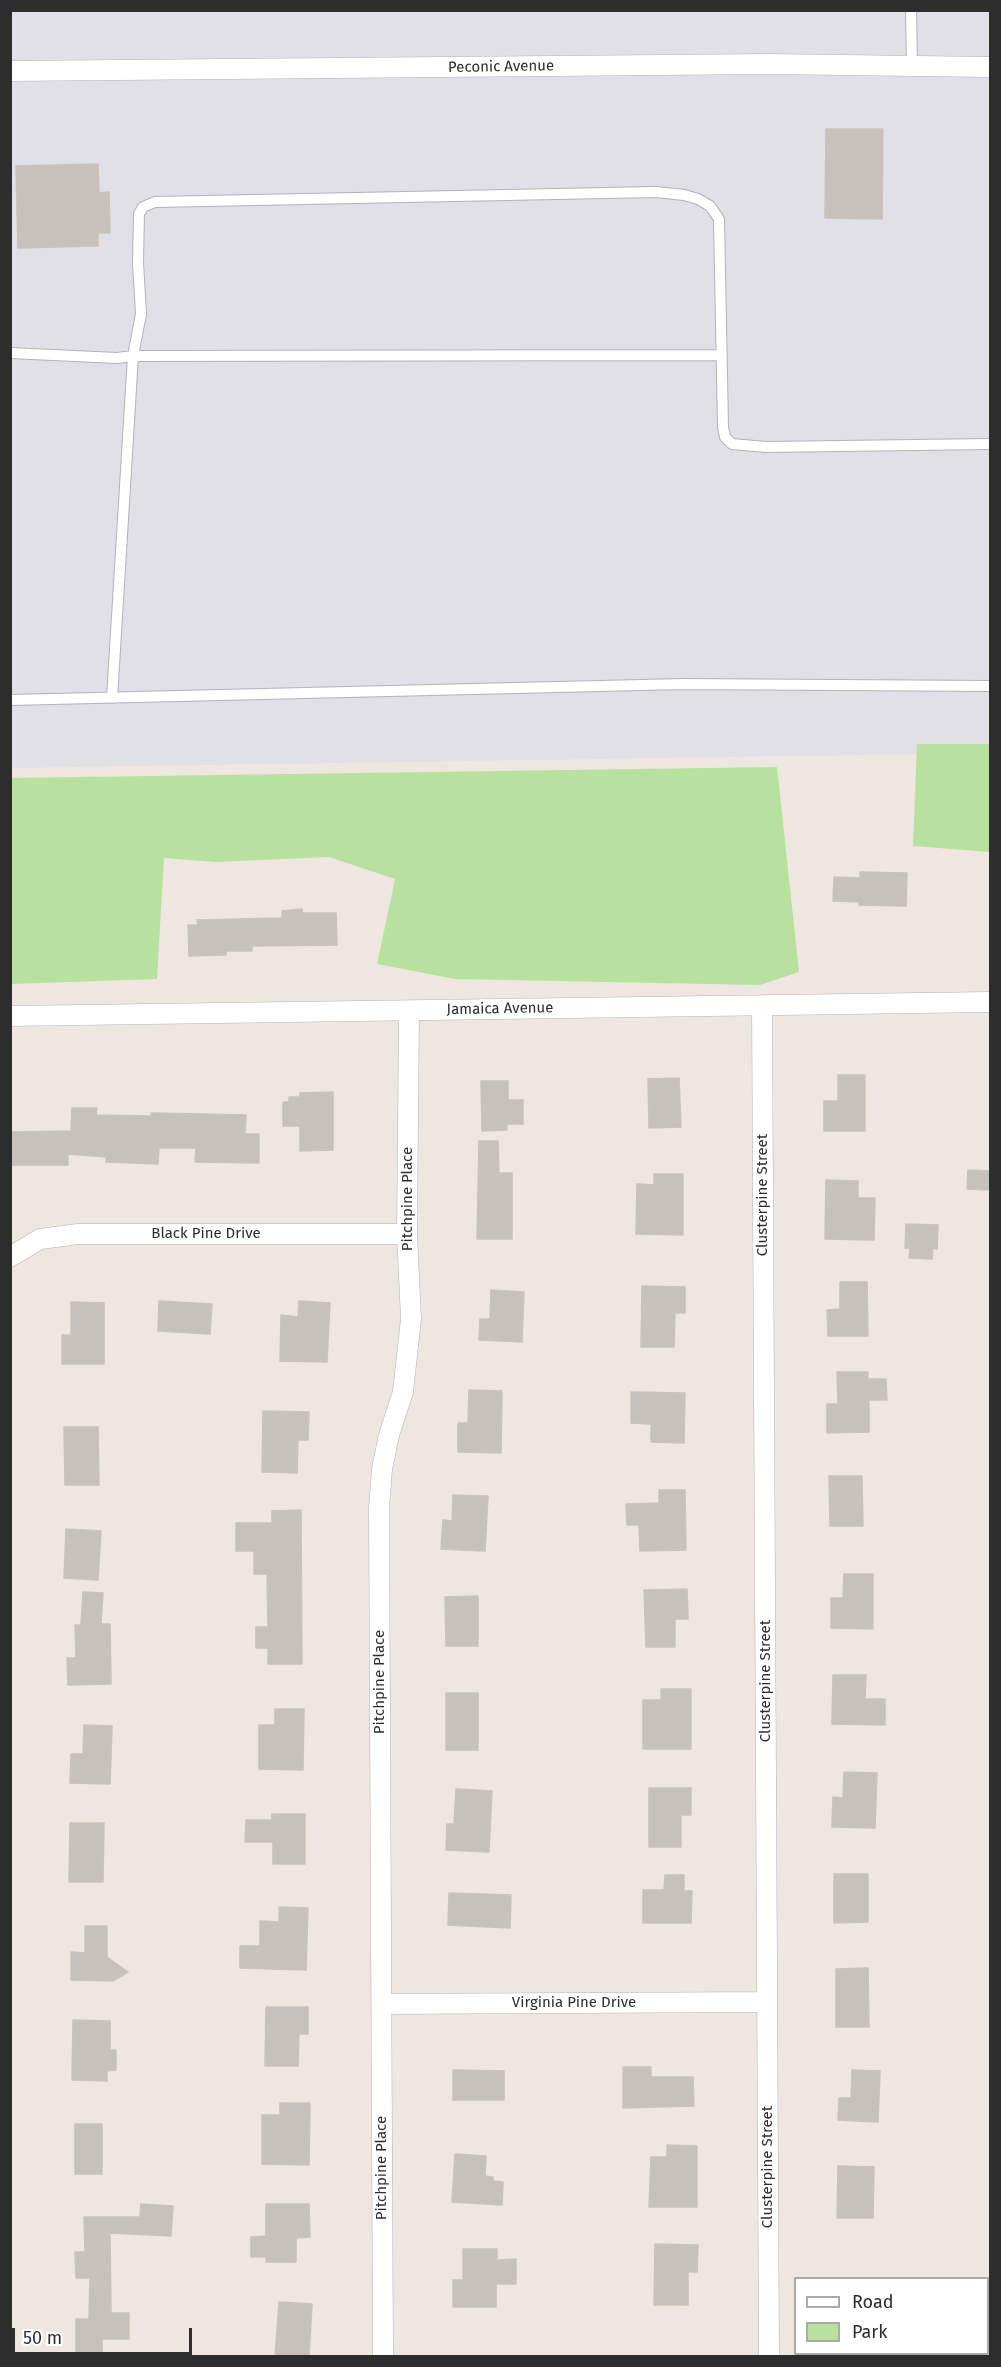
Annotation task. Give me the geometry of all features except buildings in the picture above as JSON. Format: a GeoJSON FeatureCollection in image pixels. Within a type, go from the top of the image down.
{"type":"FeatureCollection","features":[{"type":"Feature","properties":{"kind":"street","name":"Peconic Avenue"},"geometry":{"type":"LineString","coordinates":[[10,71],[768,64],[990,67]]}},
{"type":"Feature","properties":{"kind":"street","name":"Jamaica Avenue"},"geometry":{"type":"LineString","coordinates":[[10,1016],[990,1002]]}},
{"type":"Feature","properties":{"kind":"street","name":"Clusterpine Street"},"geometry":{"type":"LineString","coordinates":[[762,1005],[769,2356]]}},
{"type":"Feature","properties":{"kind":"street","name":"Pitchpine Place"},"geometry":{"type":"LineString","coordinates":[[383,2356],[379,1508],[382,1469],[389,1435],[403,1392],[411,1319],[407,1234],[409,1011]]}},
{"type":"Feature","properties":{"kind":"street","name":"Black Pine Drive"},"geometry":{"type":"LineString","coordinates":[[10,1257],[40,1239],[78,1234],[407,1234]]}},
{"type":"Feature","properties":{"kind":"street","name":"Virginia Pine Drive"},"geometry":{"type":"LineString","coordinates":[[382,2004],[767,2002]]}},
{"type":"Feature","properties":{"kind":"lane"},"geometry":{"type":"LineString","coordinates":[[911,10],[912,66]]}},
{"type":"Feature","properties":{"kind":"lane"},"geometry":{"type":"LineString","coordinates":[[112,698],[133,356],[141,314],[138,263],[139,214],[142,207],[155,202],[656,192],[698,199],[710,206],[719,219],[723,427],[725,437],[732,444],[766,447],[990,444]]}},
{"type":"Feature","properties":{"kind":"lane"},"geometry":{"type":"LineString","coordinates":[[10,353],[117,358],[133,356],[721,355]]}},
{"type":"Feature","properties":{"kind":"lane"},"geometry":{"type":"LineString","coordinates":[[10,700],[684,684],[990,686]]}},
{"type":"Feature","properties":{"kind":"shaded area"},"geometry":{"type":"Polygon","coordinates":[[[10,11],[990,11],[990,753],[11,768],[10,11]]]}},
{"type":"Feature","properties":{"kind":"green space"},"geometry":{"type":"Polygon","coordinates":[[[917,744],[990,744],[990,852],[913,846],[917,744]]]}},
{"type":"Feature","properties":{"kind":"green space"},"geometry":{"type":"Polygon","coordinates":[[[777,767],[799,972],[760,985],[455,979],[377,964],[395,879],[329,857],[215,862],[164,858],[157,979],[11,984],[11,778],[777,767]]]}}]}
